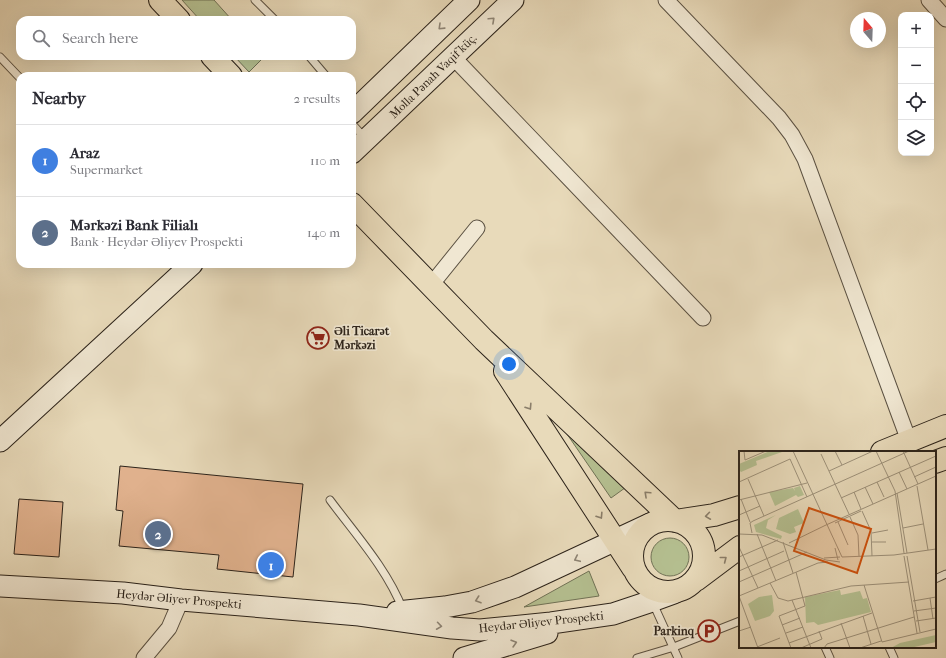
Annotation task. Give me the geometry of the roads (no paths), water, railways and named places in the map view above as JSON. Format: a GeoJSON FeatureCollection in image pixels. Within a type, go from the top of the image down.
{"type":"FeatureCollection","features":[{"type":"Feature","properties":{"kind":"highway"},"geometry":{"type":"LineString","coordinates":[[160,0],[175,16]]}},
{"type":"Feature","properties":{"kind":"highway"},"geometry":{"type":"LineString","coordinates":[[216,60],[227,72]]}},
{"type":"Feature","properties":{"kind":"highway"},"geometry":{"type":"LineString","coordinates":[[356,208],[484,340],[675,520],[687,525],[697,533],[703,544],[705,557],[702,570],[696,580],[680,590],[661,592],[649,588],[636,574],[616,540],[484,340]]}},
{"type":"Feature","properties":{"kind":"highway"},"geometry":{"type":"LineString","coordinates":[[884,451],[946,426]]}},
{"type":"Feature","properties":{"kind":"highway"},"geometry":{"type":"LineString","coordinates":[[936,462],[946,458]]}},
{"type":"Feature","properties":{"kind":"highway"},"geometry":{"type":"LineString","coordinates":[[636,574],[631,556],[634,543],[640,532],[650,524],[662,520],[675,520],[714,515],[739,507]]}},
{"type":"Feature","properties":{"kind":"highway","name":"Heydər Əliyev Prospekti"},"geometry":{"type":"LineString","coordinates":[[680,590],[739,548]]}},
{"type":"Feature","properties":{"kind":"street"},"geometry":{"type":"LineString","coordinates":[[356,109],[469,0]]}},
{"type":"Feature","properties":{"kind":"street","name":"Molla Pənah Vaqif küç."},"geometry":{"type":"LineString","coordinates":[[359,146],[514,0]]}},
{"type":"Feature","properties":{"kind":"street"},"geometry":{"type":"LineString","coordinates":[[666,0],[779,118],[792,135],[805,160],[909,441]]}},
{"type":"Feature","properties":{"kind":"street"},"geometry":{"type":"LineString","coordinates":[[929,0],[946,20]]}},
{"type":"Feature","properties":{"kind":"street"},"geometry":{"type":"LineString","coordinates":[[453,57],[703,318]]}},
{"type":"Feature","properties":{"kind":"street"},"geometry":{"type":"LineString","coordinates":[[431,285],[477,228]]}},
{"type":"Feature","properties":{"kind":"street"},"geometry":{"type":"LineString","coordinates":[[0,442],[188,268]]}},
{"type":"Feature","properties":{"kind":"street","name":"Heydər Əliyev Prospekti"},"geometry":{"type":"LineString","coordinates":[[359,614],[404,612],[445,607],[479,600],[515,587],[650,524]]}},
{"type":"Feature","properties":{"kind":"street","name":"Heydər Əliyev Prospekti"},"geometry":{"type":"LineString","coordinates":[[0,586],[123,594],[359,614],[452,628],[480,630],[552,623],[613,614],[680,590]]}},
{"type":"Feature","properties":{"kind":"street"},"geometry":{"type":"LineString","coordinates":[[144,658],[169,628],[181,600]]}},
{"type":"Feature","properties":{"kind":"street"},"geometry":{"type":"LineString","coordinates":[[464,658],[613,614]]}},
{"type":"Feature","properties":{"kind":"lane"},"geometry":{"type":"LineString","coordinates":[[255,0],[271,16]]}},
{"type":"Feature","properties":{"kind":"lane"},"geometry":{"type":"LineString","coordinates":[[0,57],[16,74]]}},
{"type":"Feature","properties":{"kind":"lane"},"geometry":{"type":"LineString","coordinates":[[312,60],[323,72]]}},
{"type":"Feature","properties":{"kind":"lane"},"geometry":{"type":"LineString","coordinates":[[330,500],[384,572],[396,591],[404,612]]}},
{"type":"Feature","properties":{"kind":"lane"},"geometry":{"type":"LineString","coordinates":[[636,574],[652,601],[678,658]]}},
{"type":"Feature","properties":{"kind":"lane"},"geometry":{"type":"LineString","coordinates":[[936,579],[946,574]]}},
{"type":"Feature","properties":{"kind":"lane"},"geometry":{"type":"LineString","coordinates":[[637,658],[674,647],[739,621]]}},
{"type":"Feature","properties":{"kind":"lane"},"geometry":{"type":"LineString","coordinates":[[825,648],[830,658]]}},
{"type":"Feature","properties":{"kind":"lane"},"geometry":{"type":"LineString","coordinates":[[889,648],[894,658]]}},
{"type":"Feature","properties":{"kind":"place","name":"Əli Ticarət Mərkəzi"},"geometry":{"type":"Point","coordinates":[318,338]}},
{"type":"Feature","properties":{"kind":"place","name":"Mərkəzi Bank Filialı"},"geometry":{"type":"Point","coordinates":[158,534]}},
{"type":"Feature","properties":{"kind":"place","name":"Araz"},"geometry":{"type":"Point","coordinates":[271,565]}},
{"type":"Feature","properties":{"kind":"place","name":"Parkinq"},"geometry":{"type":"Point","coordinates":[709,631]}}]}
